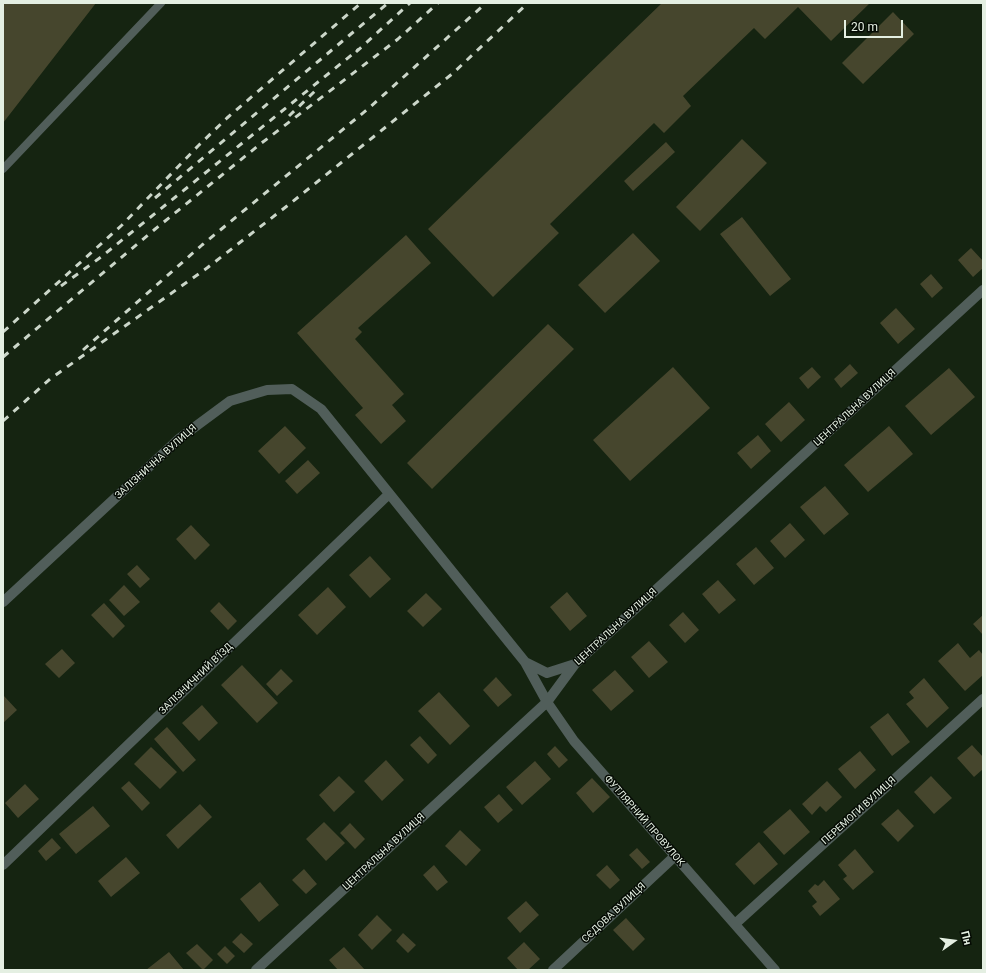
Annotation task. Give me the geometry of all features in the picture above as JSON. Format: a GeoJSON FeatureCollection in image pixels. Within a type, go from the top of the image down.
{"type":"FeatureCollection","features":[{"type":"Feature","properties":{"kind":"street","name":"ЦЕНТРАЛЬНА ВУЛИЦЯ"},"geometry":{"type":"LineString","coordinates":[[256,970],[547,702],[575,664],[983,290]]}},
{"type":"Feature","properties":{"kind":"street","name":"ЗАЛІЗНИЧНА ВУЛИЦЯ"},"geometry":{"type":"LineString","coordinates":[[3,602],[180,438],[230,401],[267,390],[292,389],[321,409],[525,662]]}},
{"type":"Feature","properties":{"kind":"street","name":"ЗАЛІЗНИЧНИЙ В’ЇЗД"},"geometry":{"type":"LineString","coordinates":[[3,865],[389,494]]}},
{"type":"Feature","properties":{"kind":"street"},"geometry":{"type":"LineString","coordinates":[[525,662],[547,673],[575,664]]}},
{"type":"Feature","properties":{"kind":"street","name":"ФУТЛЯРНИЙ ПРОВУЛОК"},"geometry":{"type":"LineString","coordinates":[[525,662],[547,702],[574,741],[775,970]]}},
{"type":"Feature","properties":{"kind":"street","name":"ПЕРЕМОГИ ВУЛИЦЯ"},"geometry":{"type":"LineString","coordinates":[[735,924],[983,698]]}},
{"type":"Feature","properties":{"kind":"street","name":"СЄДОВА ВУЛИЦЯ"},"geometry":{"type":"LineString","coordinates":[[553,970],[675,856]]}},
{"type":"Feature","properties":{"kind":"lane"},"geometry":{"type":"LineString","coordinates":[[3,169],[161,3]]}},
{"type":"Feature","properties":{"kind":"building"},"geometry":{"type":"Polygon","coordinates":[[[3,3],[96,3],[3,123],[3,3]]]}},
{"type":"Feature","properties":{"kind":"building"},"geometry":{"type":"Polygon","coordinates":[[[662,3],[870,3],[831,41],[798,7],[765,39],[754,28],[683,96],[691,106],[664,133],[654,123],[550,224],[559,233],[493,297],[428,229],[662,3]]]}},
{"type":"Feature","properties":{"kind":"building"},"geometry":{"type":"Polygon","coordinates":[[[893,12],[914,34],[863,84],[842,63],[893,12]]]}},
{"type":"Feature","properties":{"kind":"building"},"geometry":{"type":"Polygon","coordinates":[[[742,139],[767,163],[700,231],[676,207],[742,139]]]}},
{"type":"Feature","properties":{"kind":"building"},"geometry":{"type":"Polygon","coordinates":[[[666,142],[675,152],[633,191],[624,181],[666,142]]]}},
{"type":"Feature","properties":{"kind":"building"},"geometry":{"type":"Polygon","coordinates":[[[742,217],[791,279],[770,296],[720,234],[742,217]]]}},
{"type":"Feature","properties":{"kind":"building"},"geometry":{"type":"Polygon","coordinates":[[[633,233],[660,261],[605,313],[578,285],[633,233]]]}},
{"type":"Feature","properties":{"kind":"building"},"geometry":{"type":"Polygon","coordinates":[[[406,235],[431,263],[358,328],[362,332],[355,339],[404,394],[392,405],[406,421],[381,444],[355,415],[363,408],[297,333],[406,235]]]}},
{"type":"Feature","properties":{"kind":"building"},"geometry":{"type":"Polygon","coordinates":[[[971,248],[983,261],[983,268],[973,277],[958,260],[971,248]]]}},
{"type":"Feature","properties":{"kind":"building"},"geometry":{"type":"Polygon","coordinates":[[[931,274],[943,288],[932,298],[920,284],[931,274]]]}},
{"type":"Feature","properties":{"kind":"building"},"geometry":{"type":"Polygon","coordinates":[[[896,308],[915,329],[898,344],[880,323],[896,308]]]}},
{"type":"Feature","properties":{"kind":"building"},"geometry":{"type":"Polygon","coordinates":[[[548,324],[574,349],[432,489],[407,463],[548,324]]]}},
{"type":"Feature","properties":{"kind":"building"},"geometry":{"type":"Polygon","coordinates":[[[850,364],[858,373],[841,388],[834,379],[850,364]]]}},
{"type":"Feature","properties":{"kind":"building"},"geometry":{"type":"Polygon","coordinates":[[[673,367],[710,408],[630,481],[593,440],[673,367]]]}},
{"type":"Feature","properties":{"kind":"building"},"geometry":{"type":"Polygon","coordinates":[[[812,367],[821,377],[808,389],[799,378],[812,367]]]}},
{"type":"Feature","properties":{"kind":"building"},"geometry":{"type":"Polygon","coordinates":[[[949,368],[975,397],[931,435],[905,406],[949,368]]]}},
{"type":"Feature","properties":{"kind":"building"},"geometry":{"type":"Polygon","coordinates":[[[789,402],[805,420],[781,442],[765,424],[789,402]]]}},
{"type":"Feature","properties":{"kind":"building"},"geometry":{"type":"Polygon","coordinates":[[[285,426],[306,448],[279,474],[258,451],[285,426]]]}},
{"type":"Feature","properties":{"kind":"building"},"geometry":{"type":"Polygon","coordinates":[[[889,426],[913,454],[868,492],[844,465],[889,426]]]}},
{"type":"Feature","properties":{"kind":"building"},"geometry":{"type":"Polygon","coordinates":[[[758,435],[771,451],[751,469],[737,453],[758,435]]]}},
{"type":"Feature","properties":{"kind":"building"},"geometry":{"type":"Polygon","coordinates":[[[308,460],[320,473],[297,494],[285,481],[308,460]]]}},
{"type":"Feature","properties":{"kind":"building"},"geometry":{"type":"Polygon","coordinates":[[[825,486],[849,514],[824,535],[800,507],[825,486]]]}},
{"type":"Feature","properties":{"kind":"building"},"geometry":{"type":"Polygon","coordinates":[[[790,523],[805,540],[785,558],[770,541],[790,523]]]}},
{"type":"Feature","properties":{"kind":"building"},"geometry":{"type":"Polygon","coordinates":[[[191,525],[210,545],[195,560],[176,539],[191,525]]]}},
{"type":"Feature","properties":{"kind":"building"},"geometry":{"type":"Polygon","coordinates":[[[756,547],[774,568],[754,585],[736,564],[756,547]]]}},
{"type":"Feature","properties":{"kind":"building"},"geometry":{"type":"Polygon","coordinates":[[[370,556],[391,579],[370,598],[349,575],[370,556]]]}},
{"type":"Feature","properties":{"kind":"building"},"geometry":{"type":"Polygon","coordinates":[[[137,565],[150,579],[140,588],[127,574],[137,565]]]}},
{"type":"Feature","properties":{"kind":"building"},"geometry":{"type":"Polygon","coordinates":[[[718,580],[736,600],[719,614],[702,594],[718,580]]]}},
{"type":"Feature","properties":{"kind":"building"},"geometry":{"type":"Polygon","coordinates":[[[124,585],[140,602],[124,616],[109,600],[124,585]]]}},
{"type":"Feature","properties":{"kind":"building"},"geometry":{"type":"Polygon","coordinates":[[[328,587],[346,607],[317,635],[298,615],[328,587]]]}},
{"type":"Feature","properties":{"kind":"building"},"geometry":{"type":"Polygon","coordinates":[[[567,592],[587,616],[570,631],[550,607],[567,592]]]}},
{"type":"Feature","properties":{"kind":"building"},"geometry":{"type":"Polygon","coordinates":[[[426,593],[442,609],[423,627],[407,611],[426,593]]]}},
{"type":"Feature","properties":{"kind":"building"},"geometry":{"type":"Polygon","coordinates":[[[219,602],[237,621],[228,630],[210,611],[219,602]]]}},
{"type":"Feature","properties":{"kind":"building"},"geometry":{"type":"Polygon","coordinates":[[[104,603],[125,626],[113,638],[91,615],[104,603]]]}},
{"type":"Feature","properties":{"kind":"building"},"geometry":{"type":"Polygon","coordinates":[[[683,612],[699,630],[685,643],[669,625],[683,612]]]}},
{"type":"Feature","properties":{"kind":"building"},"geometry":{"type":"Polygon","coordinates":[[[983,615],[983,635],[973,624],[983,615]]]}},
{"type":"Feature","properties":{"kind":"building"},"geometry":{"type":"Polygon","coordinates":[[[649,641],[668,662],[649,678],[631,657],[649,641]]]}},
{"type":"Feature","properties":{"kind":"building"},"geometry":{"type":"Polygon","coordinates":[[[958,643],[970,658],[979,650],[983,655],[983,675],[965,691],[938,661],[958,643]]]}},
{"type":"Feature","properties":{"kind":"building"},"geometry":{"type":"Polygon","coordinates":[[[62,649],[75,663],[59,678],[45,664],[62,649]]]}},
{"type":"Feature","properties":{"kind":"building"},"geometry":{"type":"Polygon","coordinates":[[[242,665],[278,703],[257,723],[221,685],[242,665]]]}},
{"type":"Feature","properties":{"kind":"building"},"geometry":{"type":"Polygon","coordinates":[[[281,669],[293,681],[277,696],[266,684],[281,669]]]}},
{"type":"Feature","properties":{"kind":"building"},"geometry":{"type":"Polygon","coordinates":[[[615,670],[634,691],[611,711],[592,690],[615,670]]]}},
{"type":"Feature","properties":{"kind":"building"},"geometry":{"type":"Polygon","coordinates":[[[496,677],[512,695],[498,707],[483,690],[496,677]]]}},
{"type":"Feature","properties":{"kind":"building"},"geometry":{"type":"Polygon","coordinates":[[[924,678],[949,708],[927,728],[906,704],[914,698],[909,692],[924,678]]]}},
{"type":"Feature","properties":{"kind":"building"},"geometry":{"type":"Polygon","coordinates":[[[439,692],[470,726],[450,745],[418,711],[439,692]]]}},
{"type":"Feature","properties":{"kind":"building"},"geometry":{"type":"Polygon","coordinates":[[[4,696],[17,710],[3,723],[3,697],[4,696]]]}},
{"type":"Feature","properties":{"kind":"building"},"geometry":{"type":"Polygon","coordinates":[[[202,705],[218,723],[199,741],[182,723],[202,705]]]}},
{"type":"Feature","properties":{"kind":"building"},"geometry":{"type":"Polygon","coordinates":[[[888,713],[910,742],[892,756],[870,727],[888,713]]]}},
{"type":"Feature","properties":{"kind":"building"},"geometry":{"type":"Polygon","coordinates":[[[167,727],[196,760],[183,772],[154,739],[167,727]]]}},
{"type":"Feature","properties":{"kind":"building"},"geometry":{"type":"Polygon","coordinates":[[[420,736],[437,755],[428,764],[410,745],[420,736]]]}},
{"type":"Feature","properties":{"kind":"building"},"geometry":{"type":"Polygon","coordinates":[[[972,745],[983,757],[983,769],[974,777],[957,758],[972,745]]]}},
{"type":"Feature","properties":{"kind":"building"},"geometry":{"type":"Polygon","coordinates":[[[555,746],[568,760],[559,768],[547,754],[555,746]]]}},
{"type":"Feature","properties":{"kind":"building"},"geometry":{"type":"Polygon","coordinates":[[[151,747],[177,772],[160,789],[134,764],[151,747]]]}},
{"type":"Feature","properties":{"kind":"building"},"geometry":{"type":"Polygon","coordinates":[[[860,751],[876,770],[855,789],[838,769],[860,751]]]}},
{"type":"Feature","properties":{"kind":"building"},"geometry":{"type":"Polygon","coordinates":[[[386,760],[404,780],[382,801],[364,781],[386,760]]]}},
{"type":"Feature","properties":{"kind":"building"},"geometry":{"type":"Polygon","coordinates":[[[535,761],[551,779],[522,805],[506,787],[535,761]]]}},
{"type":"Feature","properties":{"kind":"building"},"geometry":{"type":"Polygon","coordinates":[[[339,776],[355,792],[334,812],[319,795],[339,776]]]}},
{"type":"Feature","properties":{"kind":"building"},"geometry":{"type":"Polygon","coordinates":[[[931,776],[952,798],[934,814],[914,792],[931,776]]]}},
{"type":"Feature","properties":{"kind":"building"},"geometry":{"type":"Polygon","coordinates":[[[592,778],[610,797],[593,813],[576,793],[592,778]]]}},
{"type":"Feature","properties":{"kind":"building"},"geometry":{"type":"Polygon","coordinates":[[[129,781],[150,803],[142,811],[121,788],[129,781]]]}},
{"type":"Feature","properties":{"kind":"building"},"geometry":{"type":"Polygon","coordinates":[[[827,781],[842,797],[826,812],[820,806],[812,815],[802,804],[827,781]]]}},
{"type":"Feature","properties":{"kind":"building"},"geometry":{"type":"Polygon","coordinates":[[[25,784],[39,799],[18,818],[5,803],[25,784]]]}},
{"type":"Feature","properties":{"kind":"building"},"geometry":{"type":"Polygon","coordinates":[[[499,794],[513,810],[498,823],[484,807],[499,794]]]}},
{"type":"Feature","properties":{"kind":"building"},"geometry":{"type":"Polygon","coordinates":[[[200,804],[212,817],[178,849],[166,835],[200,804]]]}},
{"type":"Feature","properties":{"kind":"building"},"geometry":{"type":"Polygon","coordinates":[[[93,806],[110,826],[76,854],[59,834],[93,806]]]}},
{"type":"Feature","properties":{"kind":"building"},"geometry":{"type":"Polygon","coordinates":[[[790,809],[810,832],[784,855],[763,832],[790,809]]]}},
{"type":"Feature","properties":{"kind":"building"},"geometry":{"type":"Polygon","coordinates":[[[898,809],[914,826],[898,842],[881,824],[898,809]]]}},
{"type":"Feature","properties":{"kind":"building"},"geometry":{"type":"Polygon","coordinates":[[[324,822],[345,843],[326,861],[306,839],[324,822]]]}},
{"type":"Feature","properties":{"kind":"building"},"geometry":{"type":"Polygon","coordinates":[[[350,823],[365,839],[355,849],[340,833],[350,823]]]}},
{"type":"Feature","properties":{"kind":"building"},"geometry":{"type":"Polygon","coordinates":[[[460,830],[481,850],[466,866],[445,846],[460,830]]]}},
{"type":"Feature","properties":{"kind":"building"},"geometry":{"type":"Polygon","coordinates":[[[52,838],[61,848],[46,861],[38,851],[52,838]]]}},
{"type":"Feature","properties":{"kind":"building"},"geometry":{"type":"Polygon","coordinates":[[[759,842],[778,864],[754,885],[735,864],[759,842]]]}},
{"type":"Feature","properties":{"kind":"building"},"geometry":{"type":"Polygon","coordinates":[[[637,848],[650,862],[642,869],[629,855],[637,848]]]}},
{"type":"Feature","properties":{"kind":"building"},"geometry":{"type":"Polygon","coordinates":[[[855,849],[874,872],[853,890],[843,879],[847,876],[838,865],[855,849]]]}},
{"type":"Feature","properties":{"kind":"building"},"geometry":{"type":"Polygon","coordinates":[[[126,857],[140,873],[111,897],[98,881],[126,857]]]}},
{"type":"Feature","properties":{"kind":"building"},"geometry":{"type":"Polygon","coordinates":[[[434,865],[448,882],[437,891],[423,875],[434,865]]]}},
{"type":"Feature","properties":{"kind":"building"},"geometry":{"type":"Polygon","coordinates":[[[607,865],[620,880],[610,889],[596,875],[607,865]]]}},
{"type":"Feature","properties":{"kind":"building"},"geometry":{"type":"Polygon","coordinates":[[[304,869],[317,884],[306,894],[292,880],[304,869]]]}},
{"type":"Feature","properties":{"kind":"building"},"geometry":{"type":"Polygon","coordinates":[[[824,880],[840,899],[820,916],[812,906],[817,902],[808,891],[815,884],[818,886],[824,880]]]}},
{"type":"Feature","properties":{"kind":"building"},"geometry":{"type":"Polygon","coordinates":[[[260,882],[279,905],[259,922],[240,899],[260,882]]]}},
{"type":"Feature","properties":{"kind":"building"},"geometry":{"type":"Polygon","coordinates":[[[526,901],[539,915],[520,933],[507,918],[526,901]]]}},
{"type":"Feature","properties":{"kind":"building"},"geometry":{"type":"Polygon","coordinates":[[[377,915],[392,930],[372,950],[358,935],[377,915]]]}},
{"type":"Feature","properties":{"kind":"building"},"geometry":{"type":"Polygon","coordinates":[[[626,918],[645,939],[633,951],[613,930],[626,918]]]}},
{"type":"Feature","properties":{"kind":"building"},"geometry":{"type":"Polygon","coordinates":[[[241,933],[253,944],[244,953],[232,942],[241,933]]]}},
{"type":"Feature","properties":{"kind":"building"},"geometry":{"type":"Polygon","coordinates":[[[403,933],[416,945],[408,953],[396,941],[403,933]]]}},
{"type":"Feature","properties":{"kind":"building"},"geometry":{"type":"Polygon","coordinates":[[[524,942],[540,959],[528,970],[518,970],[507,958],[524,942]]]}},
{"type":"Feature","properties":{"kind":"building"},"geometry":{"type":"Polygon","coordinates":[[[197,944],[213,960],[203,970],[186,953],[197,944]]]}},
{"type":"Feature","properties":{"kind":"building"},"geometry":{"type":"Polygon","coordinates":[[[225,946],[235,956],[227,964],[217,954],[225,946]]]}},
{"type":"Feature","properties":{"kind":"building"},"geometry":{"type":"Polygon","coordinates":[[[344,947],[365,970],[338,970],[329,960],[344,947]]]}},
{"type":"Feature","properties":{"kind":"building"},"geometry":{"type":"Polygon","coordinates":[[[169,952],[184,970],[146,970],[169,952]]]}},
{"type":"Feature","properties":{"kind":"railway"},"geometry":{"type":"LineString","coordinates":[[3,332],[122,225],[227,118],[361,3]]}},
{"type":"Feature","properties":{"kind":"railway"},"geometry":{"type":"LineString","coordinates":[[155,198],[388,3]]}},
{"type":"Feature","properties":{"kind":"railway"},"geometry":{"type":"LineString","coordinates":[[356,52],[410,3]]}},
{"type":"Feature","properties":{"kind":"railway"},"geometry":{"type":"LineString","coordinates":[[3,357],[154,230],[259,145],[398,39],[438,3]]}},
{"type":"Feature","properties":{"kind":"railway"},"geometry":{"type":"LineString","coordinates":[[83,350],[202,245],[369,108],[486,3]]}},
{"type":"Feature","properties":{"kind":"railway"},"geometry":{"type":"LineString","coordinates":[[3,421],[50,379],[207,268],[287,206],[452,74],[528,3]]}},
{"type":"Feature","properties":{"kind":"railway"},"geometry":{"type":"LineString","coordinates":[[61,286],[101,257],[359,49]]}},
{"type":"Feature","properties":{"kind":"railway"},"geometry":{"type":"LineString","coordinates":[[289,116],[315,91]]}}]}
